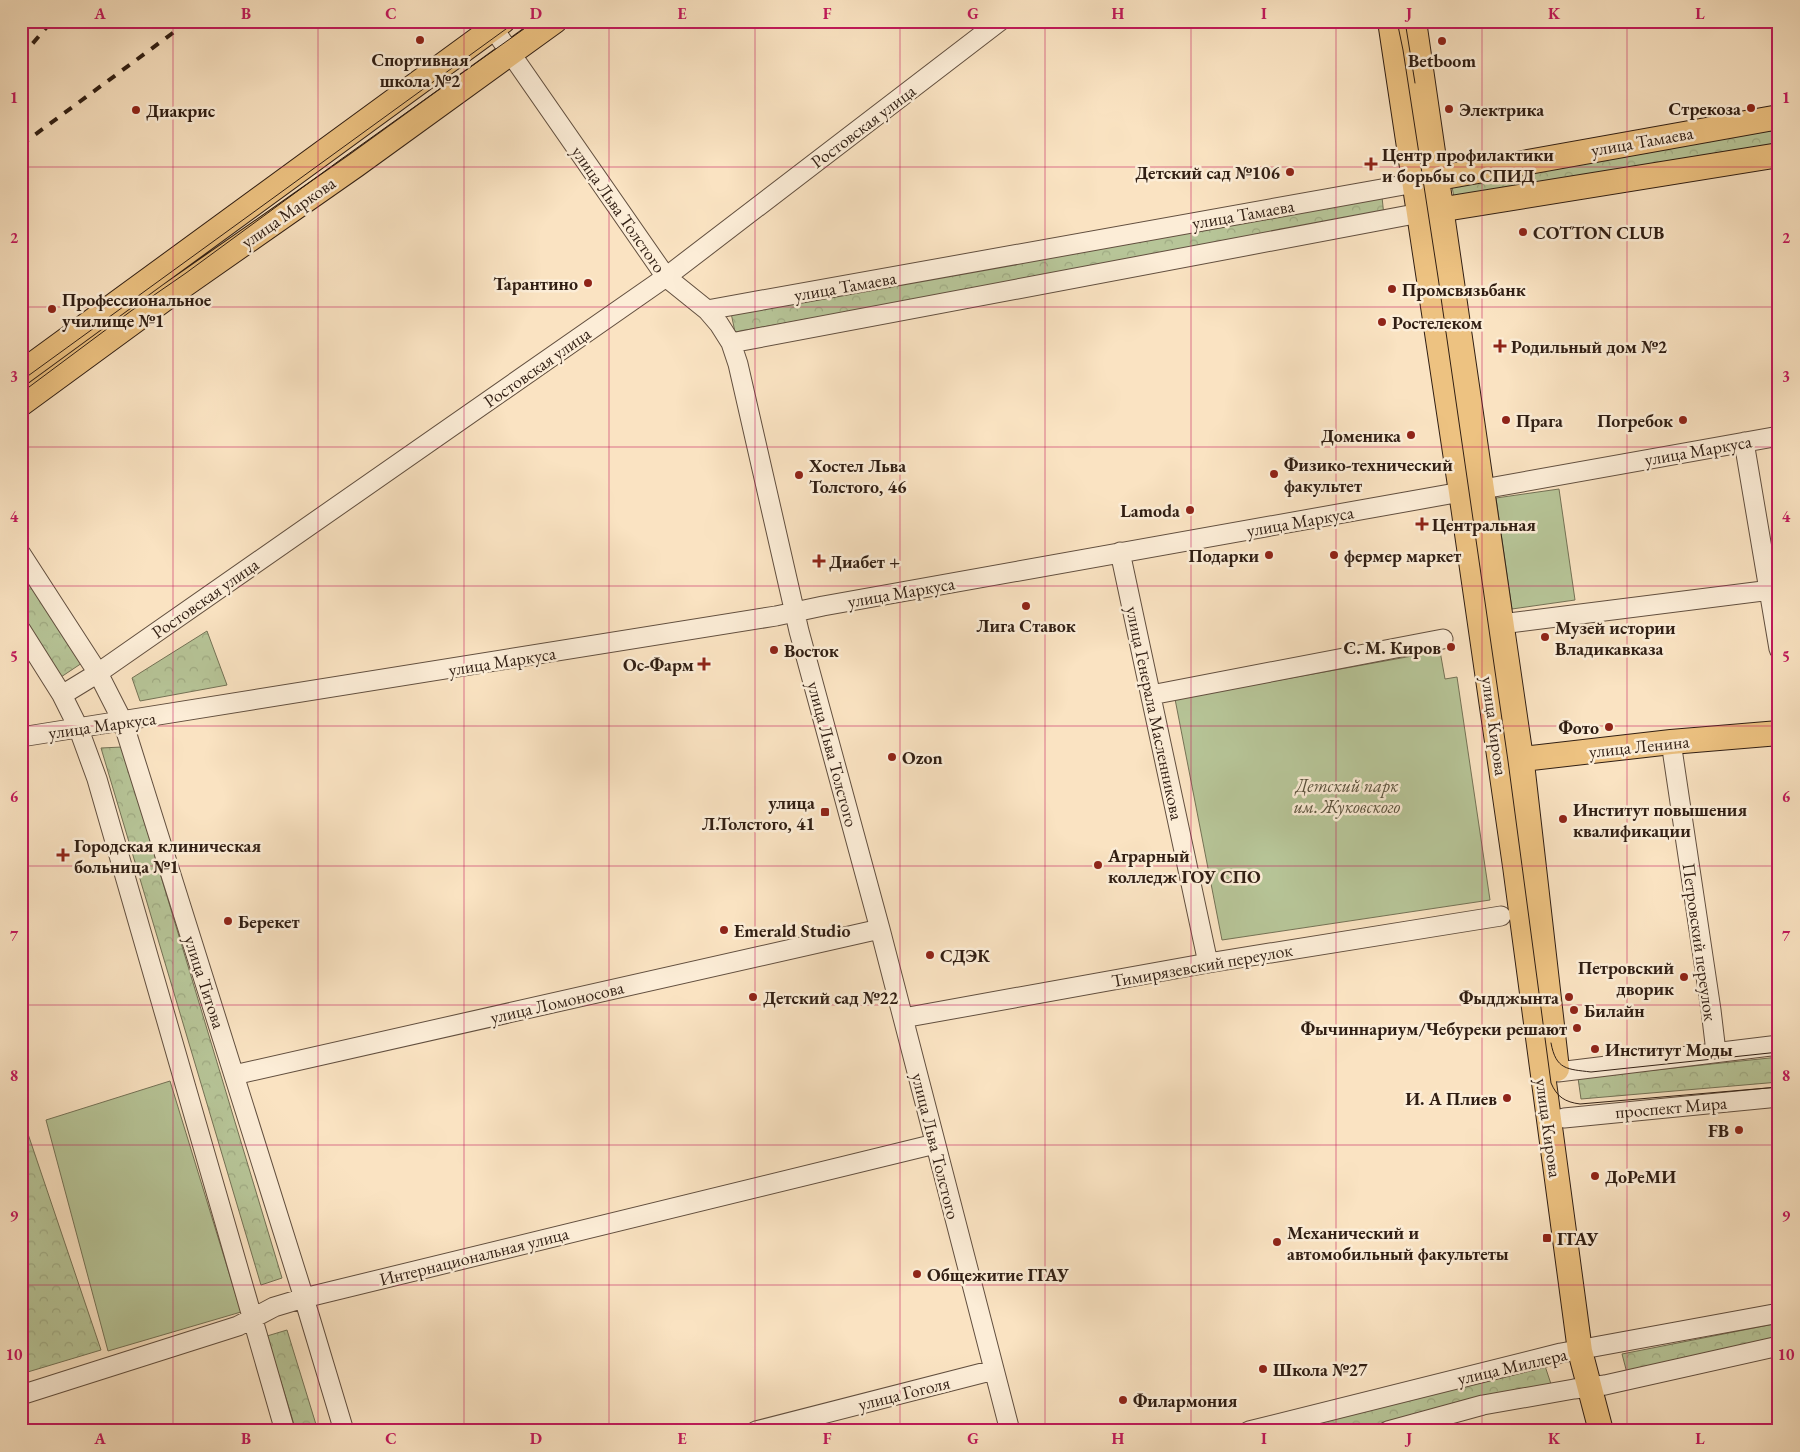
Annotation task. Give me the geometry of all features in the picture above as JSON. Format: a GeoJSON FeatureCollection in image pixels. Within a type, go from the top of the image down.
{"type":"FeatureCollection","features":[{"type":"Feature","properties":{"kind":"main road","name":"улица Маркова"},"geometry":{"type":"LineString","coordinates":[[21,404],[170,295],[555,21]]}},
{"type":"Feature","properties":{"kind":"main road","name":"улица Кирова"},"geometry":{"type":"LineString","coordinates":[[1390,21],[1426,180],[1431,211],[1510,760],[1588,1349],[1597,1386],[1601,1431]]}},
{"type":"Feature","properties":{"kind":"main road","name":"улица Кирова"},"geometry":{"type":"LineString","coordinates":[[1414,21],[1426,180]]}},
{"type":"Feature","properties":{"kind":"main road","name":"улица Маркова"},"geometry":{"type":"LineString","coordinates":[[21,373],[498,25]]}},
{"type":"Feature","properties":{"kind":"main road","name":"улица Тамаева"},"geometry":{"type":"LineString","coordinates":[[1426,180],[1779,117]]}},
{"type":"Feature","properties":{"kind":"main road","name":"улица Тамаева"},"geometry":{"type":"LineString","coordinates":[[1431,211],[1779,155]]}},
{"type":"Feature","properties":{"kind":"main road","name":"улица Кирова"},"geometry":{"type":"LineString","coordinates":[[1472,491],[1501,624],[1510,760],[1558,1072],[1588,1349]]}},
{"type":"Feature","properties":{"kind":"main road","name":"улица Ленина"},"geometry":{"type":"LineString","coordinates":[[1510,760],[1670,742],[1779,733]]}},
{"type":"Feature","properties":{"kind":"main road","name":"улица Кирова"},"geometry":{"type":"LineString","coordinates":[[1597,1386],[1616,1431]]}},
{"type":"Feature","properties":{"kind":"street","name":"Ростовская улица"},"geometry":{"type":"LineString","coordinates":[[62,695],[98,672],[666,277],[1000,21]]}},
{"type":"Feature","properties":{"kind":"street","name":"улица Льва Толстого"},"geometry":{"type":"LineString","coordinates":[[498,25],[511,53],[666,277],[708,310],[731,343],[738,364],[795,613],[880,929],[1010,1431]]}},
{"type":"Feature","properties":{"kind":"street","name":"улица Тамаева"},"geometry":{"type":"LineString","coordinates":[[708,310],[1426,180]]}},
{"type":"Feature","properties":{"kind":"street","name":"улица Тамаева"},"geometry":{"type":"LineString","coordinates":[[731,343],[1431,211]]}},
{"type":"Feature","properties":{"kind":"street","name":"улица Маркуса"},"geometry":{"type":"LineString","coordinates":[[21,737],[795,613],[1120,552],[1779,436]]}},
{"type":"Feature","properties":{"kind":"street"},"geometry":{"type":"LineString","coordinates":[[1744,442],[1774,590],[1779,649]]}},
{"type":"Feature","properties":{"kind":"street","name":"улица Генерала Масленникова"},"geometry":{"type":"LineString","coordinates":[[1120,552],[1208,962]]}},
{"type":"Feature","properties":{"kind":"street","name":"улица Титова"},"geometry":{"type":"LineString","coordinates":[[21,554],[98,672],[123,722],[344,1431]]}},
{"type":"Feature","properties":{"kind":"street"},"geometry":{"type":"LineString","coordinates":[[1501,624],[1774,590]]}},
{"type":"Feature","properties":{"kind":"street"},"geometry":{"type":"LineString","coordinates":[[21,630],[62,695],[78,727],[97,779],[285,1431]]}},
{"type":"Feature","properties":{"kind":"street"},"geometry":{"type":"LineString","coordinates":[[1151,695],[1443,639]]}},
{"type":"Feature","properties":{"kind":"street","name":"Петровский переулок"},"geometry":{"type":"LineString","coordinates":[[1670,742],[1716,1052]]}},
{"type":"Feature","properties":{"kind":"street","name":"Тимирязевский переулок"},"geometry":{"type":"LineString","coordinates":[[903,1018],[1208,962],[1501,916]]}},
{"type":"Feature","properties":{"kind":"street","name":"улица Ломоносова"},"geometry":{"type":"LineString","coordinates":[[234,1075],[880,929]]}},
{"type":"Feature","properties":{"kind":"street"},"geometry":{"type":"LineString","coordinates":[[1558,1072],[1779,1045]]}},
{"type":"Feature","properties":{"kind":"street","name":"проспект Мира"},"geometry":{"type":"LineString","coordinates":[[1564,1118],[1779,1097]]}},
{"type":"Feature","properties":{"kind":"street","name":"Интернациональная улица"},"geometry":{"type":"LineString","coordinates":[[21,1395],[238,1326],[274,1307],[304,1298],[935,1144]]}},
{"type":"Feature","properties":{"kind":"street","name":"улица Миллера"},"geometry":{"type":"LineString","coordinates":[[1249,1431],[1562,1353],[1779,1314]]}},
{"type":"Feature","properties":{"kind":"street","name":"улица Миллера"},"geometry":{"type":"LineString","coordinates":[[1388,1431],[1483,1405],[1597,1386],[1779,1346]]}},
{"type":"Feature","properties":{"kind":"street","name":"улица Гоголя"},"geometry":{"type":"LineString","coordinates":[[756,1431],[994,1370]]}},
{"type":"Feature","properties":{"kind":"green space"},"geometry":{"type":"Polygon","coordinates":[[[1779,125],[1779,145],[1455,202],[1451,182],[1779,125]]]}},
{"type":"Feature","properties":{"kind":"green space"},"geometry":{"type":"Polygon","coordinates":[[[1382,197],[1384,216],[735,332],[731,313],[1382,197]]]}},
{"type":"Feature","properties":{"kind":"green space"},"geometry":{"type":"Polygon","coordinates":[[[1559,489],[1575,600],[1512,609],[1496,498],[1559,489]]]}},
{"type":"Feature","properties":{"kind":"green space"},"geometry":{"type":"Polygon","coordinates":[[[21,565],[82,663],[61,677],[21,613],[21,565]]]}},
{"type":"Feature","properties":{"kind":"green space"},"geometry":{"type":"Polygon","coordinates":[[[207,631],[227,685],[140,701],[132,678],[207,631]]]}},
{"type":"Feature","properties":{"kind":"green space","name":"Детский парк им. Жуковского"},"geometry":{"type":"Polygon","coordinates":[[[1440,651],[1445,679],[1457,677],[1490,900],[1222,940],[1175,699],[1440,651]]]}},
{"type":"Feature","properties":{"kind":"green space"},"geometry":{"type":"Polygon","coordinates":[[[122,747],[282,1278],[261,1285],[101,748],[122,747]]]}},
{"type":"Feature","properties":{"kind":"green space"},"geometry":{"type":"Polygon","coordinates":[[[1779,1057],[1779,1082],[1581,1099],[1578,1078],[1779,1057]]]}},
{"type":"Feature","properties":{"kind":"green space"},"geometry":{"type":"Polygon","coordinates":[[[170,1081],[241,1312],[108,1351],[46,1120],[170,1081]]]}},
{"type":"Feature","properties":{"kind":"green space"},"geometry":{"type":"Polygon","coordinates":[[[26,1128],[101,1350],[21,1374],[21,1130],[26,1128]]]}},
{"type":"Feature","properties":{"kind":"green space"},"geometry":{"type":"Polygon","coordinates":[[[1779,1323],[1779,1338],[1627,1373],[1622,1354],[1779,1323]]]}},
{"type":"Feature","properties":{"kind":"green space"},"geometry":{"type":"Polygon","coordinates":[[[287,1330],[318,1431],[296,1431],[267,1336],[287,1330]]]}},
{"type":"Feature","properties":{"kind":"green space"},"geometry":{"type":"Polygon","coordinates":[[[1544,1363],[1551,1384],[1369,1431],[1280,1431],[1544,1363]]]}},
{"type":"Feature","properties":{"kind":"tram line"},"geometry":{"type":"LineString","coordinates":[[21,381],[517,21]]}},
{"type":"Feature","properties":{"kind":"tram line"},"geometry":{"type":"LineString","coordinates":[[21,393],[131,311],[535,21]]}},
{"type":"Feature","properties":{"kind":"tram line"},"geometry":{"type":"LineString","coordinates":[[1397,21],[1438,277],[1508,761],[1551,1083],[1562,1098],[1580,1104],[1779,1087]]}},
{"type":"Feature","properties":{"kind":"tram line"},"geometry":{"type":"LineString","coordinates":[[1405,21],[1415,83]]}},
{"type":"Feature","properties":{"kind":"tram line"},"geometry":{"type":"LineString","coordinates":[[1551,1043],[1556,1058],[1564,1066],[1569,1069],[1591,1072],[1779,1052]]}},
{"type":"Feature","properties":{"kind":"railway"},"geometry":{"type":"LineString","coordinates":[[21,36],[31,21]]}},
{"type":"Feature","properties":{"kind":"railway"},"geometry":{"type":"LineString","coordinates":[[21,57],[52,21]]}},
{"type":"Feature","properties":{"kind":"railway"},"geometry":{"type":"LineString","coordinates":[[21,145],[189,21]]}},
{"type":"Feature","properties":{"kind":"place","name":"Спортивная школа №2"},"geometry":{"type":"Point","coordinates":[420,40]}},
{"type":"Feature","properties":{"kind":"place","name":"Betboom"},"geometry":{"type":"Point","coordinates":[1442,41]}},
{"type":"Feature","properties":{"kind":"place","name":"Стрекоза"},"geometry":{"type":"Point","coordinates":[1751,108]}},
{"type":"Feature","properties":{"kind":"place","name":"Электрика"},"geometry":{"type":"Point","coordinates":[1449,109]}},
{"type":"Feature","properties":{"kind":"place","name":"Диакрис"},"geometry":{"type":"Point","coordinates":[136,110]}},
{"type":"Feature","properties":{"kind":"place","name":"Центр профилактики и борьбы со СПИД"},"geometry":{"type":"Point","coordinates":[1371,164]}},
{"type":"Feature","properties":{"kind":"place","name":"Детский сад №106"},"geometry":{"type":"Point","coordinates":[1290,172]}},
{"type":"Feature","properties":{"kind":"place","name":"COTTON CLUB"},"geometry":{"type":"Point","coordinates":[1523,232]}},
{"type":"Feature","properties":{"kind":"place","name":"Тарантино"},"geometry":{"type":"Point","coordinates":[588,283]}},
{"type":"Feature","properties":{"kind":"place","name":"Промсвязьбанк"},"geometry":{"type":"Point","coordinates":[1392,289]}},
{"type":"Feature","properties":{"kind":"place","name":"Профессиональное училище №1"},"geometry":{"type":"Point","coordinates":[52,309]}},
{"type":"Feature","properties":{"kind":"place","name":"Ростелеком"},"geometry":{"type":"Point","coordinates":[1382,322]}},
{"type":"Feature","properties":{"kind":"place","name":"Родильный дом №2"},"geometry":{"type":"Point","coordinates":[1500,346]}},
{"type":"Feature","properties":{"kind":"place","name":"Прага"},"geometry":{"type":"Point","coordinates":[1506,420]}},
{"type":"Feature","properties":{"kind":"place","name":"Погребок"},"geometry":{"type":"Point","coordinates":[1683,420]}},
{"type":"Feature","properties":{"kind":"place","name":"Доменика"},"geometry":{"type":"Point","coordinates":[1411,435]}},
{"type":"Feature","properties":{"kind":"place","name":"Физико-технический факультет"},"geometry":{"type":"Point","coordinates":[1274,474]}},
{"type":"Feature","properties":{"kind":"place","name":"Хостел Льва Толстого, 46"},"geometry":{"type":"Point","coordinates":[799,475]}},
{"type":"Feature","properties":{"kind":"place","name":"Lamoda"},"geometry":{"type":"Point","coordinates":[1190,510]}},
{"type":"Feature","properties":{"kind":"place","name":"Центральная"},"geometry":{"type":"Point","coordinates":[1422,524]}},
{"type":"Feature","properties":{"kind":"place","name":"Подарки"},"geometry":{"type":"Point","coordinates":[1269,555]}},
{"type":"Feature","properties":{"kind":"place","name":"фермер маркет"},"geometry":{"type":"Point","coordinates":[1334,555]}},
{"type":"Feature","properties":{"kind":"place","name":"Диабет +"},"geometry":{"type":"Point","coordinates":[819,561]}},
{"type":"Feature","properties":{"kind":"place","name":"Лига Ставок"},"geometry":{"type":"Point","coordinates":[1026,606]}},
{"type":"Feature","properties":{"kind":"place","name":"Музей истории Владикавказа"},"geometry":{"type":"Point","coordinates":[1545,637]}},
{"type":"Feature","properties":{"kind":"place","name":"С. М. Киров"},"geometry":{"type":"Point","coordinates":[1451,647]}},
{"type":"Feature","properties":{"kind":"place","name":"Восток"},"geometry":{"type":"Point","coordinates":[774,650]}},
{"type":"Feature","properties":{"kind":"place","name":"Ос-Фарм"},"geometry":{"type":"Point","coordinates":[704,664]}},
{"type":"Feature","properties":{"kind":"place","name":"Фото"},"geometry":{"type":"Point","coordinates":[1609,727]}},
{"type":"Feature","properties":{"kind":"place","name":"Ozon"},"geometry":{"type":"Point","coordinates":[892,757]}},
{"type":"Feature","properties":{"kind":"place","name":"улица Л.Толстого, 41"},"geometry":{"type":"Point","coordinates":[825,812]}},
{"type":"Feature","properties":{"kind":"place","name":"Институт повышения квалификации"},"geometry":{"type":"Point","coordinates":[1563,819]}},
{"type":"Feature","properties":{"kind":"place","name":"Городская клиническая больница №1"},"geometry":{"type":"Point","coordinates":[63,855]}},
{"type":"Feature","properties":{"kind":"place","name":"Аграрный колледж ГОУ СПО"},"geometry":{"type":"Point","coordinates":[1098,865]}},
{"type":"Feature","properties":{"kind":"place","name":"Берекет"},"geometry":{"type":"Point","coordinates":[228,921]}},
{"type":"Feature","properties":{"kind":"place","name":"Emerald Studio"},"geometry":{"type":"Point","coordinates":[724,930]}},
{"type":"Feature","properties":{"kind":"place","name":"СДЭК"},"geometry":{"type":"Point","coordinates":[930,955]}},
{"type":"Feature","properties":{"kind":"place","name":"Петровский дворик"},"geometry":{"type":"Point","coordinates":[1684,977]}},
{"type":"Feature","properties":{"kind":"place","name":"Детский сад №22"},"geometry":{"type":"Point","coordinates":[753,997]}},
{"type":"Feature","properties":{"kind":"place","name":"Фыдджынта"},"geometry":{"type":"Point","coordinates":[1569,997]}},
{"type":"Feature","properties":{"kind":"place","name":"Билайн"},"geometry":{"type":"Point","coordinates":[1574,1010]}},
{"type":"Feature","properties":{"kind":"place","name":"Фычиннариум/Чебуреки решают"},"geometry":{"type":"Point","coordinates":[1577,1028]}},
{"type":"Feature","properties":{"kind":"place","name":"Институт Моды"},"geometry":{"type":"Point","coordinates":[1595,1049]}},
{"type":"Feature","properties":{"kind":"place","name":"И. А Плиев"},"geometry":{"type":"Point","coordinates":[1507,1098]}},
{"type":"Feature","properties":{"kind":"place","name":"FB"},"geometry":{"type":"Point","coordinates":[1739,1130]}},
{"type":"Feature","properties":{"kind":"place","name":"ДоРеМИ"},"geometry":{"type":"Point","coordinates":[1595,1176]}},
{"type":"Feature","properties":{"kind":"place","name":"ГГАУ"},"geometry":{"type":"Point","coordinates":[1547,1238]}},
{"type":"Feature","properties":{"kind":"place","name":"Механический и автомобильный факультеты"},"geometry":{"type":"Point","coordinates":[1277,1242]}},
{"type":"Feature","properties":{"kind":"place","name":"Общежитие ГГАУ"},"geometry":{"type":"Point","coordinates":[917,1274]}},
{"type":"Feature","properties":{"kind":"place","name":"Школа №27"},"geometry":{"type":"Point","coordinates":[1263,1369]}},
{"type":"Feature","properties":{"kind":"place","name":"Филармония"},"geometry":{"type":"Point","coordinates":[1123,1400]}}]}
